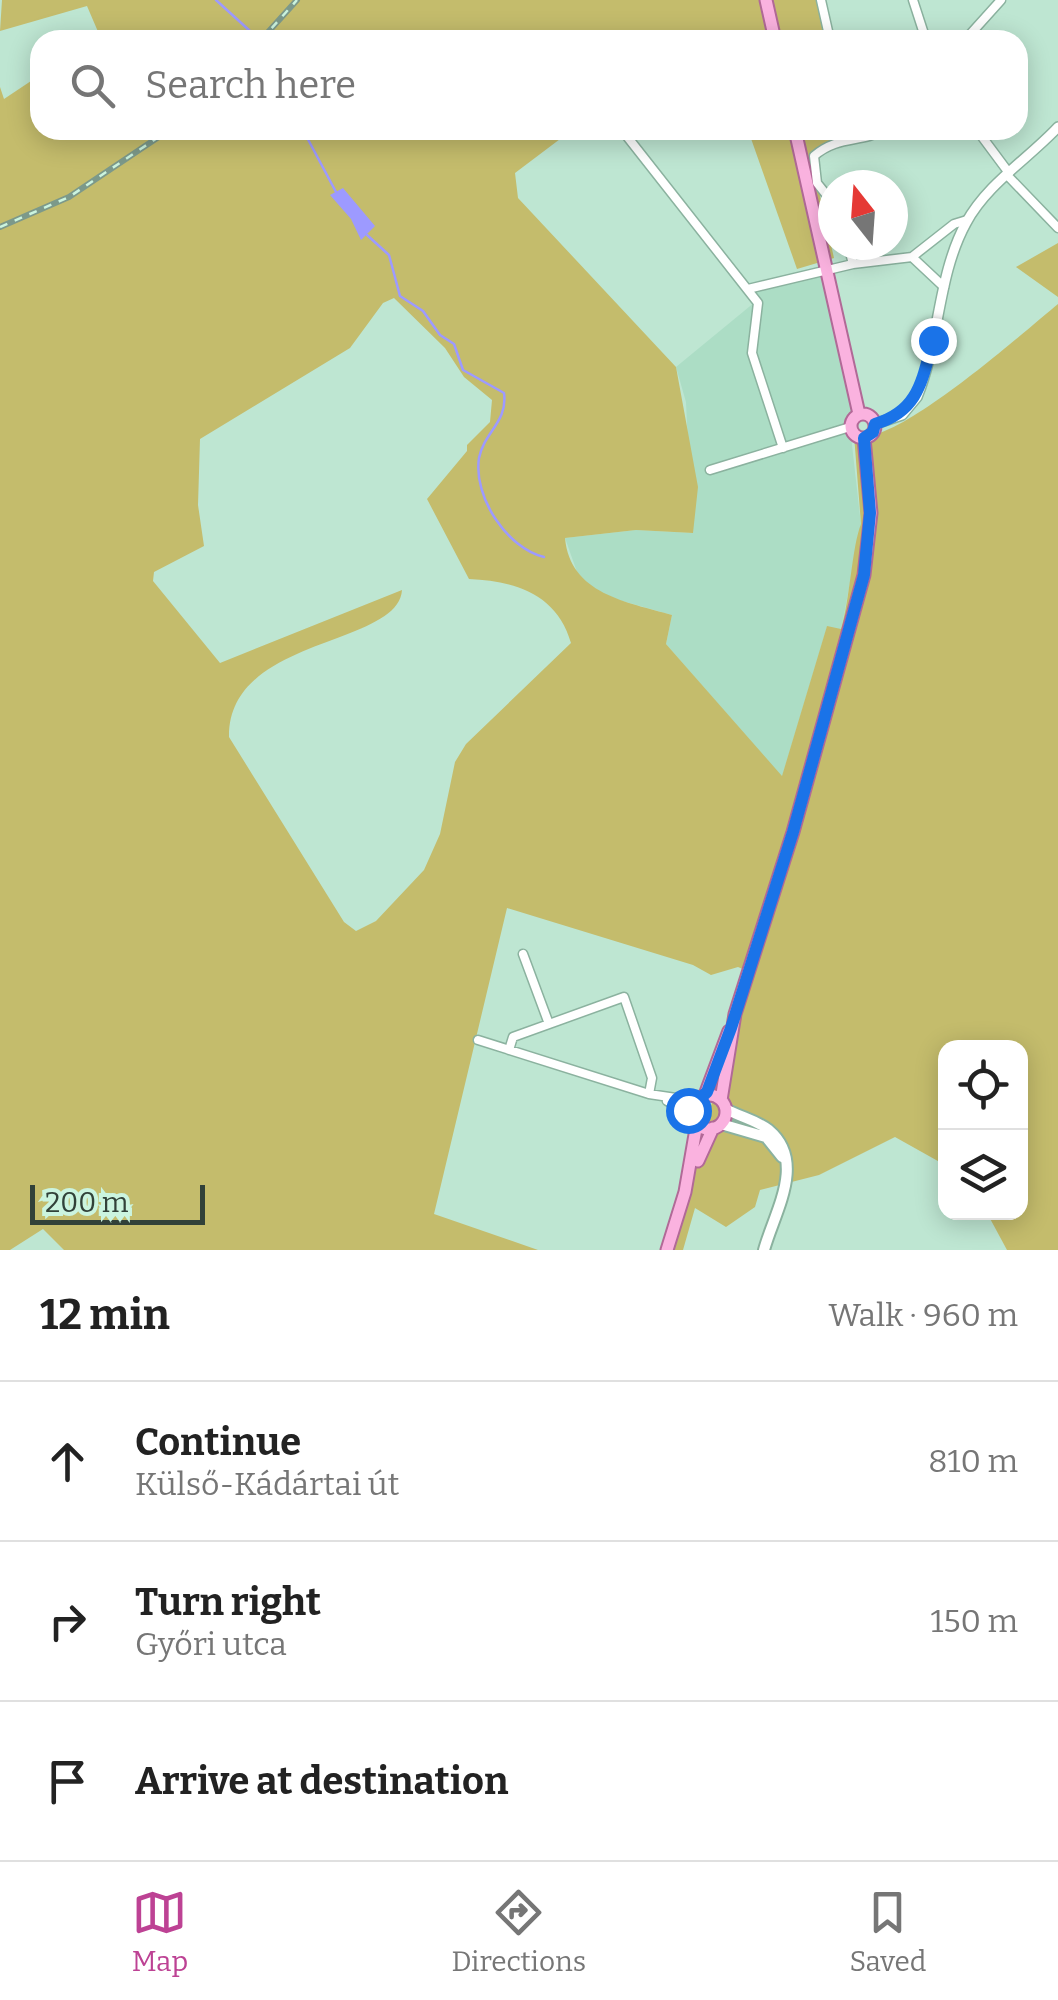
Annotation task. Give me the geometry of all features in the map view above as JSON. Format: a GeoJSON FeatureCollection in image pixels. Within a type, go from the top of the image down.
{"type":"FeatureCollection","features":[{"type":"Feature","properties":{"kind":"main road"},"geometry":{"type":"LineString","coordinates":[[766,0],[773,30]]}},
{"type":"Feature","properties":{"kind":"main road"},"geometry":{"type":"LineString","coordinates":[[797,140],[859,414],[850,427],[854,435],[864,438]]}},
{"type":"Feature","properties":{"kind":"main road"},"geometry":{"type":"LineString","coordinates":[[859,414],[868,414],[875,424],[873,432],[864,438]]}},
{"type":"Feature","properties":{"kind":"main road"},"geometry":{"type":"LineString","coordinates":[[685,1192],[697,1108],[731,1028],[793,832],[864,575],[870,513],[864,438]]}},
{"type":"Feature","properties":{"kind":"main road"},"geometry":{"type":"LineString","coordinates":[[667,1250],[685,1192],[717,1126],[731,1028]]}},
{"type":"Feature","properties":{"kind":"main road"},"geometry":{"type":"LineString","coordinates":[[697,1108],[723,1105],[768,1129],[780,1142],[786,1184],[764,1250]]}},
{"type":"Feature","properties":{"kind":"main road"},"geometry":{"type":"LineString","coordinates":[[697,1108],[717,1126],[766,1137],[785,1162]]}},
{"type":"Feature","properties":{"kind":"street"},"geometry":{"type":"LineString","coordinates":[[821,0],[828,30]]}},
{"type":"Feature","properties":{"kind":"street"},"geometry":{"type":"LineString","coordinates":[[913,0],[923,30]]}},
{"type":"Feature","properties":{"kind":"street"},"geometry":{"type":"LineString","coordinates":[[974,30],[1001,0]]}},
{"type":"Feature","properties":{"kind":"street"},"geometry":{"type":"LineString","coordinates":[[875,424],[902,414],[917,396],[944,287],[968,220],[1008,174],[1058,127]]}},
{"type":"Feature","properties":{"kind":"street"},"geometry":{"type":"LineString","coordinates":[[630,140],[748,290],[759,311],[752,353],[783,448]]}},
{"type":"Feature","properties":{"kind":"street"},"geometry":{"type":"LineString","coordinates":[[818,184],[812,162],[819,151],[838,140]]}},
{"type":"Feature","properties":{"kind":"street"},"geometry":{"type":"LineString","coordinates":[[984,140],[1008,174],[1058,228]]}},
{"type":"Feature","properties":{"kind":"street"},"geometry":{"type":"LineString","coordinates":[[748,290],[853,264],[912,258],[954,224],[968,220]]}},
{"type":"Feature","properties":{"kind":"street"},"geometry":{"type":"LineString","coordinates":[[912,258],[944,287]]}},
{"type":"Feature","properties":{"kind":"street"},"geometry":{"type":"LineString","coordinates":[[852,260],[853,264]]}},
{"type":"Feature","properties":{"kind":"street"},"geometry":{"type":"LineString","coordinates":[[710,470],[850,427]]}},
{"type":"Feature","properties":{"kind":"street"},"geometry":{"type":"LineString","coordinates":[[523,954],[549,1024]]}},
{"type":"Feature","properties":{"kind":"street"},"geometry":{"type":"LineString","coordinates":[[508,1050],[513,1037],[624,997],[652,1078],[654,1096]]}},
{"type":"Feature","properties":{"kind":"street"},"geometry":{"type":"LineString","coordinates":[[478,1040],[697,1108]]}},
{"type":"Feature","properties":{"kind":"shaded area"},"geometry":{"type":"Polygon","coordinates":[[[2,0],[818,0],[825,30],[97,30],[87,6],[0,31],[2,0]]]}},
{"type":"Feature","properties":{"kind":"shaded area"},"geometry":{"type":"Polygon","coordinates":[[[30,82],[30,140],[559,140],[515,173],[518,198],[676,367],[698,487],[693,533],[636,530],[565,538],[569,557],[589,584],[604,593],[672,615],[666,644],[782,776],[827,626],[841,629],[844,617],[861,524],[854,435],[872,436],[925,408],[989,362],[1058,304],[1058,1250],[1007,1250],[991,1220],[1028,1220],[1028,1040],[938,1040],[938,1161],[895,1137],[819,1175],[760,1190],[755,1207],[726,1227],[695,1208],[683,1250],[669,1250],[750,972],[738,967],[711,975],[693,965],[507,908],[434,1214],[538,1250],[64,1250],[43,1229],[10,1250],[0,1250],[0,87],[4,99],[30,82]],[[394,298],[383,303],[350,348],[200,439],[198,505],[204,546],[154,572],[153,581],[220,663],[402,590],[393,609],[373,623],[282,661],[255,679],[236,704],[229,737],[344,922],[356,931],[376,921],[424,870],[440,834],[455,762],[466,744],[571,643],[556,613],[532,593],[502,583],[469,579],[427,499],[467,451],[467,445],[490,422],[492,400],[464,377],[445,348],[394,298]]]}},
{"type":"Feature","properties":{"kind":"shaded area"},"geometry":{"type":"Polygon","coordinates":[[[752,140],[833,140],[811,156],[818,187],[818,260],[827,260],[797,269],[752,140]]]}},
{"type":"Feature","properties":{"kind":"shaded area"},"geometry":{"type":"Polygon","coordinates":[[[343,188],[375,226],[361,240],[351,219],[330,195],[343,188]]]}},
{"type":"Feature","properties":{"kind":"shaded area"},"geometry":{"type":"Polygon","coordinates":[[[1058,243],[1058,297],[1016,267],[1058,243]]]}},
{"type":"Feature","properties":{"kind":"shaded area"},"geometry":{"type":"Polygon","coordinates":[[[826,272],[855,416],[850,427],[861,525],[841,630],[827,627],[782,777],[666,644],[672,615],[608,597],[590,586],[577,572],[565,538],[636,530],[692,533],[686,402],[676,367],[755,302],[749,290],[826,272]]]}},
{"type":"Feature","properties":{"kind":"waterway"},"geometry":{"type":"LineString","coordinates":[[216,0],[249,30]]}},
{"type":"Feature","properties":{"kind":"waterway"},"geometry":{"type":"LineString","coordinates":[[308,140],[336,192]]}},
{"type":"Feature","properties":{"kind":"waterway"},"geometry":{"type":"LineString","coordinates":[[367,235],[389,255],[400,296],[423,311],[440,335],[454,344],[463,370],[504,393],[502,412],[479,458],[481,489],[506,532],[530,552],[544,557]]}},
{"type":"Feature","properties":{"kind":"railway"},"geometry":{"type":"LineString","coordinates":[[270,30],[297,0]]}},
{"type":"Feature","properties":{"kind":"railway"},"geometry":{"type":"LineString","coordinates":[[0,227],[69,197],[154,140]]}},
{"type":"Feature","properties":{"kind":"route"},"geometry":{"type":"LineString","coordinates":[[688,1110],[692,1113],[698,1099],[705,1096],[731,1028],[793,832],[859,599],[868,553],[870,513],[864,438],[873,432],[875,424],[894,419],[913,403],[933,340]]}}]}
